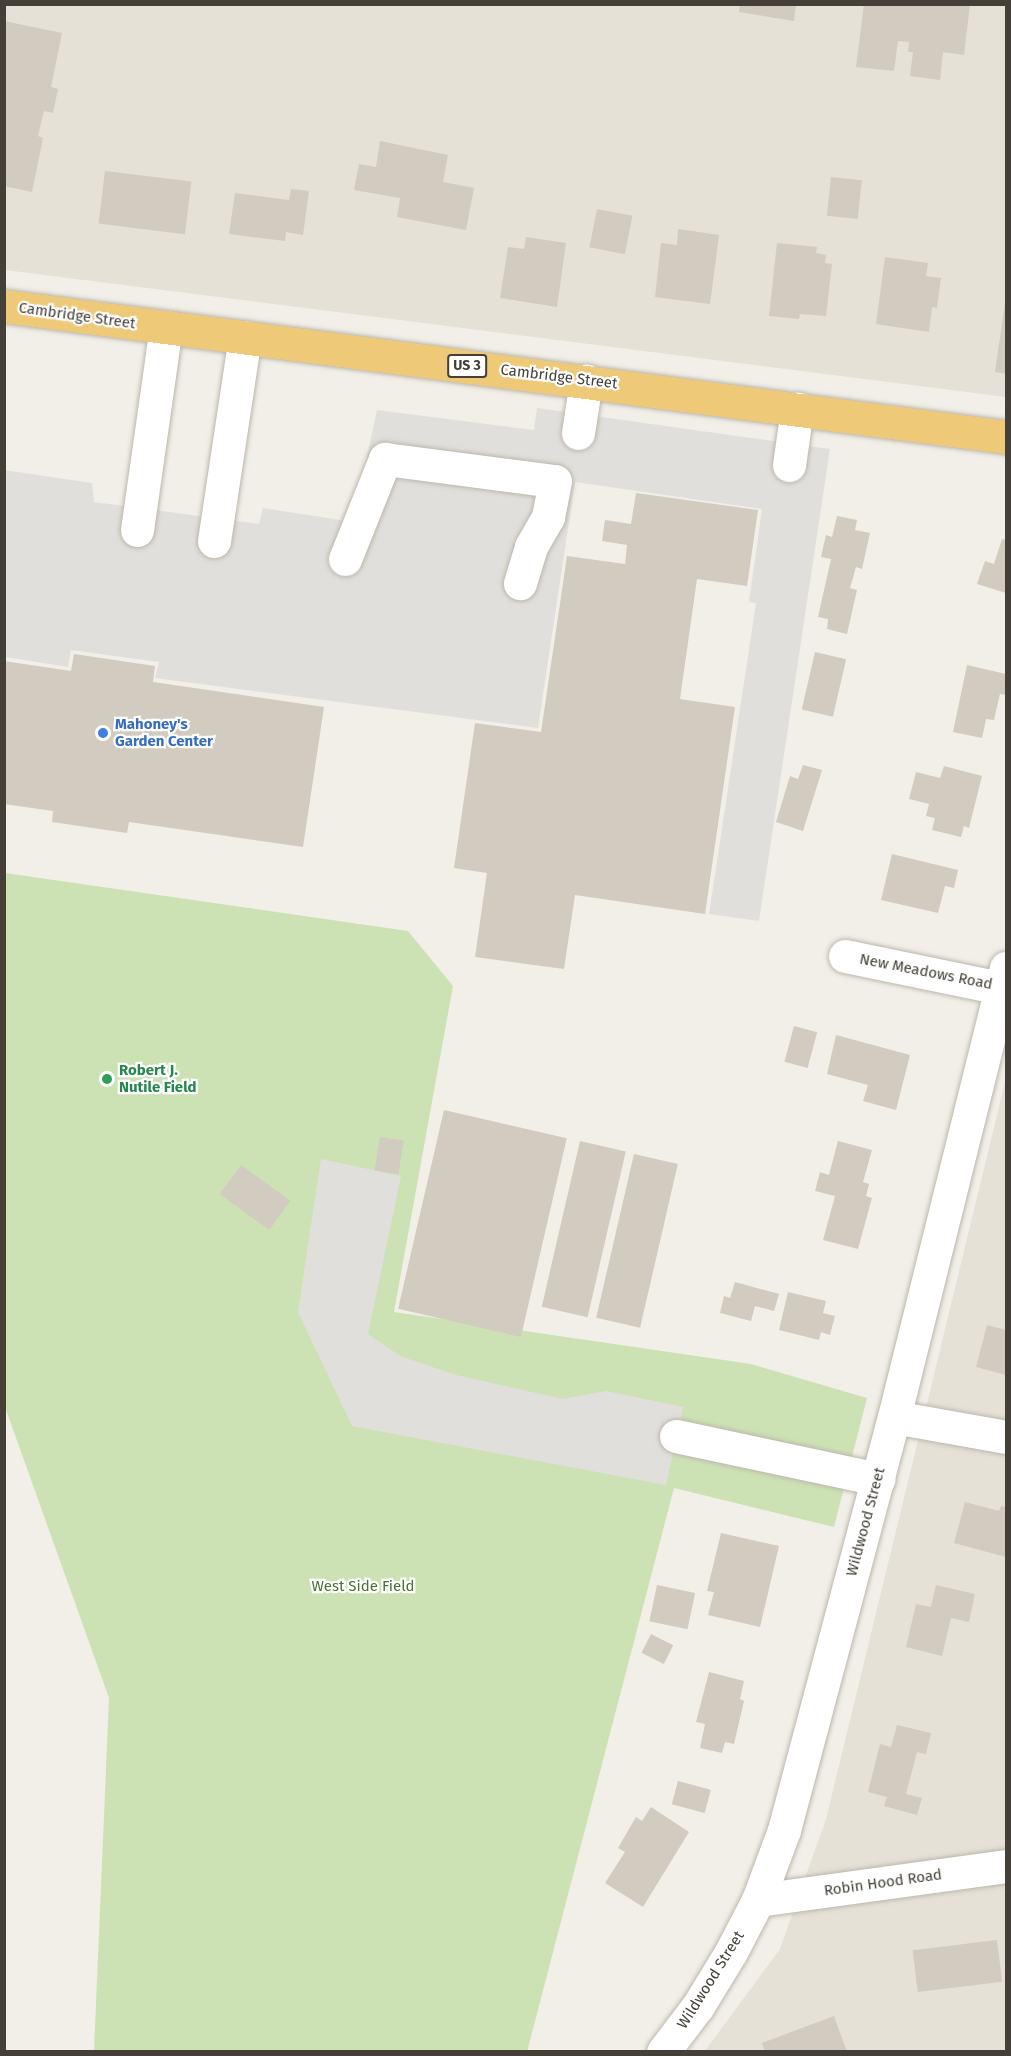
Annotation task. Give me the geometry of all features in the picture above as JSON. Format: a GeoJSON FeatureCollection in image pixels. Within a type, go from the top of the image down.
{"type":"FeatureCollection","features":[{"type":"Feature","properties":{"kind":"highway","name":"Cambridge Street"},"geometry":{"type":"LineString","coordinates":[[4,306],[1006,437]]}},
{"type":"Feature","properties":{"kind":"street"},"geometry":{"type":"LineString","coordinates":[[137,530],[166,327]]}},
{"type":"Feature","properties":{"kind":"street"},"geometry":{"type":"LineString","coordinates":[[214,541],[245,337]]}},
{"type":"Feature","properties":{"kind":"street"},"geometry":{"type":"LineString","coordinates":[[578,433],[586,381]]}},
{"type":"Feature","properties":{"kind":"street"},"geometry":{"type":"LineString","coordinates":[[789,465],[797,409]]}},
{"type":"Feature","properties":{"kind":"street"},"geometry":{"type":"LineString","coordinates":[[345,559],[385,459],[555,482],[548,517],[531,547],[520,583]]}},
{"type":"Feature","properties":{"kind":"street","name":"New Meadows Road"},"geometry":{"type":"LineString","coordinates":[[845,956],[1005,981]]}},
{"type":"Feature","properties":{"kind":"street","name":"Wildwood Street"},"geometry":{"type":"LineString","coordinates":[[663,2052],[698,2006],[758,1900],[784,1830],[894,1418],[1005,981]]}},
{"type":"Feature","properties":{"kind":"street"},"geometry":{"type":"LineString","coordinates":[[894,1418],[1006,1437]]}},
{"type":"Feature","properties":{"kind":"street"},"geometry":{"type":"LineString","coordinates":[[676,1436],[878,1479]]}},
{"type":"Feature","properties":{"kind":"street","name":"Robin Hood Road"},"geometry":{"type":"LineString","coordinates":[[758,1900],[1006,1866]]}},
{"type":"Feature","properties":{"kind":"shaded area"},"geometry":{"type":"Polygon","coordinates":[[[5,5],[1006,5],[1006,397],[5,270],[5,5]]]}},
{"type":"Feature","properties":{"kind":"shaded area"},"geometry":{"type":"Polygon","coordinates":[[[537,408],[830,449],[759,921],[709,914],[756,603],[749,602],[762,509],[575,482],[538,728],[155,678],[159,662],[71,650],[68,667],[5,657],[4,470],[92,483],[94,502],[259,524],[263,508],[353,522],[377,410],[534,430],[537,408]]]}},
{"type":"Feature","properties":{"kind":"shaded area"},"geometry":{"type":"Polygon","coordinates":[[[1006,1078],[1006,2051],[704,2052],[780,1949],[826,1819],[1006,1078]]]}},
{"type":"Feature","properties":{"kind":"shaded area"},"geometry":{"type":"Polygon","coordinates":[[[321,1159],[401,1176],[368,1334],[400,1356],[456,1375],[563,1399],[606,1391],[683,1407],[666,1485],[352,1426],[298,1312],[321,1159]]]}},
{"type":"Feature","properties":{"kind":"green space","name":"West Side Field"},"geometry":{"type":"Polygon","coordinates":[[[5,873],[408,931],[453,986],[394,1312],[751,1364],[867,1398],[834,1527],[674,1488],[527,2052],[94,2051],[109,1698],[5,1407],[5,873]]]}},
{"type":"Feature","properties":{"kind":"building"},"geometry":{"type":"Polygon","coordinates":[[[740,4],[796,4],[794,21],[739,12],[740,4]]]}},
{"type":"Feature","properties":{"kind":"building"},"geometry":{"type":"Polygon","coordinates":[[[864,4],[970,4],[964,55],[943,52],[940,80],[910,76],[913,52],[908,52],[909,42],[898,41],[894,71],[856,67],[864,4]]]}},
{"type":"Feature","properties":{"kind":"building"},"geometry":{"type":"Polygon","coordinates":[[[4,21],[62,33],[51,87],[58,89],[53,113],[44,111],[38,136],[43,138],[32,192],[4,186],[4,21]]]}},
{"type":"Feature","properties":{"kind":"building"},"geometry":{"type":"Polygon","coordinates":[[[380,141],[448,155],[443,182],[474,188],[466,230],[397,217],[400,198],[354,190],[359,164],[376,167],[380,141]]]}},
{"type":"Feature","properties":{"kind":"building"},"geometry":{"type":"Polygon","coordinates":[[[105,171],[191,182],[185,234],[99,224],[105,171]]]}},
{"type":"Feature","properties":{"kind":"building"},"geometry":{"type":"Polygon","coordinates":[[[831,177],[862,180],[858,219],[827,216],[831,177]]]}},
{"type":"Feature","properties":{"kind":"building"},"geometry":{"type":"Polygon","coordinates":[[[291,189],[309,191],[303,235],[286,232],[285,241],[229,234],[235,193],[289,200],[291,189]]]}},
{"type":"Feature","properties":{"kind":"building"},"geometry":{"type":"Polygon","coordinates":[[[597,209],[632,216],[625,254],[590,247],[597,209]]]}},
{"type":"Feature","properties":{"kind":"building"},"geometry":{"type":"Polygon","coordinates":[[[678,229],[719,235],[710,304],[655,297],[661,243],[677,245],[678,229]]]}},
{"type":"Feature","properties":{"kind":"building"},"geometry":{"type":"Polygon","coordinates":[[[526,237],[566,243],[557,307],[500,298],[508,247],[524,249],[526,237]]]}},
{"type":"Feature","properties":{"kind":"building"},"geometry":{"type":"Polygon","coordinates":[[[777,243],[817,247],[816,253],[826,255],[825,263],[832,264],[826,316],[800,314],[799,319],[769,316],[777,243]]]}},
{"type":"Feature","properties":{"kind":"building"},"geometry":{"type":"Polygon","coordinates":[[[885,257],[928,263],[926,276],[941,278],[937,308],[932,307],[929,332],[876,324],[885,257]]]}},
{"type":"Feature","properties":{"kind":"building"},"geometry":{"type":"Polygon","coordinates":[[[1006,303],[1006,374],[995,372],[1006,303]]]}},
{"type":"Feature","properties":{"kind":"building"},"geometry":{"type":"Polygon","coordinates":[[[636,493],[758,510],[747,586],[697,579],[680,699],[735,707],[705,914],[575,895],[564,969],[475,957],[487,873],[454,868],[475,723],[541,732],[567,556],[625,564],[627,545],[602,541],[605,520],[631,524],[636,493]]]}},
{"type":"Feature","properties":{"kind":"building"},"geometry":{"type":"Polygon","coordinates":[[[837,516],[857,520],[855,530],[870,533],[862,569],[856,567],[850,588],[857,590],[847,634],[827,629],[828,619],[818,617],[831,559],[821,557],[826,535],[832,537],[837,516]]]}},
{"type":"Feature","properties":{"kind":"building"},"geometry":{"type":"Polygon","coordinates":[[[1002,539],[1006,540],[1006,593],[977,584],[985,561],[994,564],[1002,539]]]}},
{"type":"Feature","properties":{"kind":"building"},"geometry":{"type":"Polygon","coordinates":[[[815,652],[846,659],[833,717],[802,709],[815,652]]]}},
{"type":"Feature","properties":{"kind":"building"},"geometry":{"type":"Polygon","coordinates":[[[74,654],[155,666],[153,682],[324,707],[303,847],[129,822],[127,833],[52,822],[53,811],[4,804],[4,661],[71,671],[74,654]]]}},
{"type":"Feature","properties":{"kind":"building"},"geometry":{"type":"Polygon","coordinates":[[[967,665],[1006,674],[1006,695],[1000,694],[994,720],[986,719],[982,738],[953,732],[967,665]]]}},
{"type":"Feature","properties":{"kind":"building"},"geometry":{"type":"Polygon","coordinates":[[[803,765],[822,770],[803,831],[776,822],[790,776],[798,779],[803,765]]]}},
{"type":"Feature","properties":{"kind":"building"},"geometry":{"type":"Polygon","coordinates":[[[944,766],[982,776],[969,828],[964,826],[961,837],[932,830],[935,818],[926,816],[929,804],[909,799],[916,772],[940,778],[944,766]]]}},
{"type":"Feature","properties":{"kind":"building"},"geometry":{"type":"Polygon","coordinates":[[[892,854],[958,870],[954,888],[945,886],[938,913],[881,900],[892,854]]]}},
{"type":"Feature","properties":{"kind":"building"},"geometry":{"type":"Polygon","coordinates":[[[794,1026],[817,1032],[808,1068],[784,1062],[794,1026]]]}},
{"type":"Feature","properties":{"kind":"building"},"geometry":{"type":"Polygon","coordinates":[[[836,1035],[910,1055],[896,1110],[863,1101],[868,1085],[827,1074],[836,1035]]]}},
{"type":"Feature","properties":{"kind":"building"},"geometry":{"type":"Polygon","coordinates":[[[444,1110],[567,1138],[521,1337],[398,1309],[444,1110]]]}},
{"type":"Feature","properties":{"kind":"building"},"geometry":{"type":"Polygon","coordinates":[[[380,1137],[404,1141],[398,1174],[375,1171],[380,1137]]]}},
{"type":"Feature","properties":{"kind":"building"},"geometry":{"type":"Polygon","coordinates":[[[580,1141],[626,1152],[588,1317],[542,1307],[580,1141]]]}},
{"type":"Feature","properties":{"kind":"building"},"geometry":{"type":"Polygon","coordinates":[[[838,1141],[872,1150],[863,1182],[869,1184],[866,1196],[872,1198],[858,1249],[823,1240],[835,1196],[815,1191],[820,1172],[829,1175],[838,1141]]]}},
{"type":"Feature","properties":{"kind":"building"},"geometry":{"type":"Polygon","coordinates":[[[634,1154],[678,1164],[640,1328],[596,1318],[634,1154]]]}},
{"type":"Feature","properties":{"kind":"building"},"geometry":{"type":"Polygon","coordinates":[[[241,1165],[290,1201],[269,1230],[220,1194],[241,1165]]]}},
{"type":"Feature","properties":{"kind":"building"},"geometry":{"type":"Polygon","coordinates":[[[735,1282],[779,1294],[774,1311],[755,1306],[751,1321],[720,1313],[724,1296],[730,1298],[735,1282]]]}},
{"type":"Feature","properties":{"kind":"building"},"geometry":{"type":"Polygon","coordinates":[[[788,1292],[826,1301],[823,1313],[835,1316],[830,1335],[821,1332],[819,1340],[779,1330],[788,1292]]]}},
{"type":"Feature","properties":{"kind":"building"},"geometry":{"type":"Polygon","coordinates":[[[987,1325],[1006,1330],[1006,1375],[976,1367],[987,1325]]]}},
{"type":"Feature","properties":{"kind":"building"},"geometry":{"type":"Polygon","coordinates":[[[965,1502],[999,1511],[1001,1506],[1006,1507],[1006,1557],[954,1543],[965,1502]]]}},
{"type":"Feature","properties":{"kind":"building"},"geometry":{"type":"Polygon","coordinates":[[[721,1533],[779,1546],[760,1627],[708,1615],[714,1592],[707,1591],[721,1533]]]}},
{"type":"Feature","properties":{"kind":"building"},"geometry":{"type":"Polygon","coordinates":[[[657,1585],[695,1593],[687,1629],[649,1621],[657,1585]]]}},
{"type":"Feature","properties":{"kind":"building"},"geometry":{"type":"Polygon","coordinates":[[[936,1585],[975,1594],[969,1622],[951,1618],[942,1656],[906,1647],[916,1604],[931,1607],[936,1585]]]}},
{"type":"Feature","properties":{"kind":"building"},"geometry":{"type":"Polygon","coordinates":[[[651,1634],[673,1645],[664,1664],[641,1653],[651,1634]]]}},
{"type":"Feature","properties":{"kind":"building"},"geometry":{"type":"Polygon","coordinates":[[[709,1672],[744,1681],[740,1699],[744,1701],[734,1744],[725,1742],[722,1753],[700,1748],[705,1724],[696,1722],[709,1672]]]}},
{"type":"Feature","properties":{"kind":"building"},"geometry":{"type":"Polygon","coordinates":[[[897,1725],[931,1733],[926,1754],[917,1752],[906,1794],[922,1798],[917,1815],[884,1806],[887,1797],[868,1792],[880,1744],[891,1747],[897,1725]]]}},
{"type":"Feature","properties":{"kind":"building"},"geometry":{"type":"Polygon","coordinates":[[[678,1781],[711,1790],[705,1813],[672,1804],[678,1781]]]}},
{"type":"Feature","properties":{"kind":"building"},"geometry":{"type":"Polygon","coordinates":[[[651,1807],[689,1832],[643,1907],[605,1883],[625,1852],[618,1848],[636,1817],[642,1821],[651,1807]]]}},
{"type":"Feature","properties":{"kind":"building"},"geometry":{"type":"Polygon","coordinates":[[[997,1940],[1002,1982],[918,1992],[913,1950],[997,1940]]]}},
{"type":"Feature","properties":{"kind":"building"},"geometry":{"type":"Polygon","coordinates":[[[834,2016],[847,2052],[765,2052],[762,2043],[834,2016]]]}},
{"type":"Feature","properties":{"kind":"place","name":"Mahoney's Garden Center"},"geometry":{"type":"Point","coordinates":[103,733]}},
{"type":"Feature","properties":{"kind":"place","name":"Robert J. Nutile Field"},"geometry":{"type":"Point","coordinates":[107,1079]}}]}
